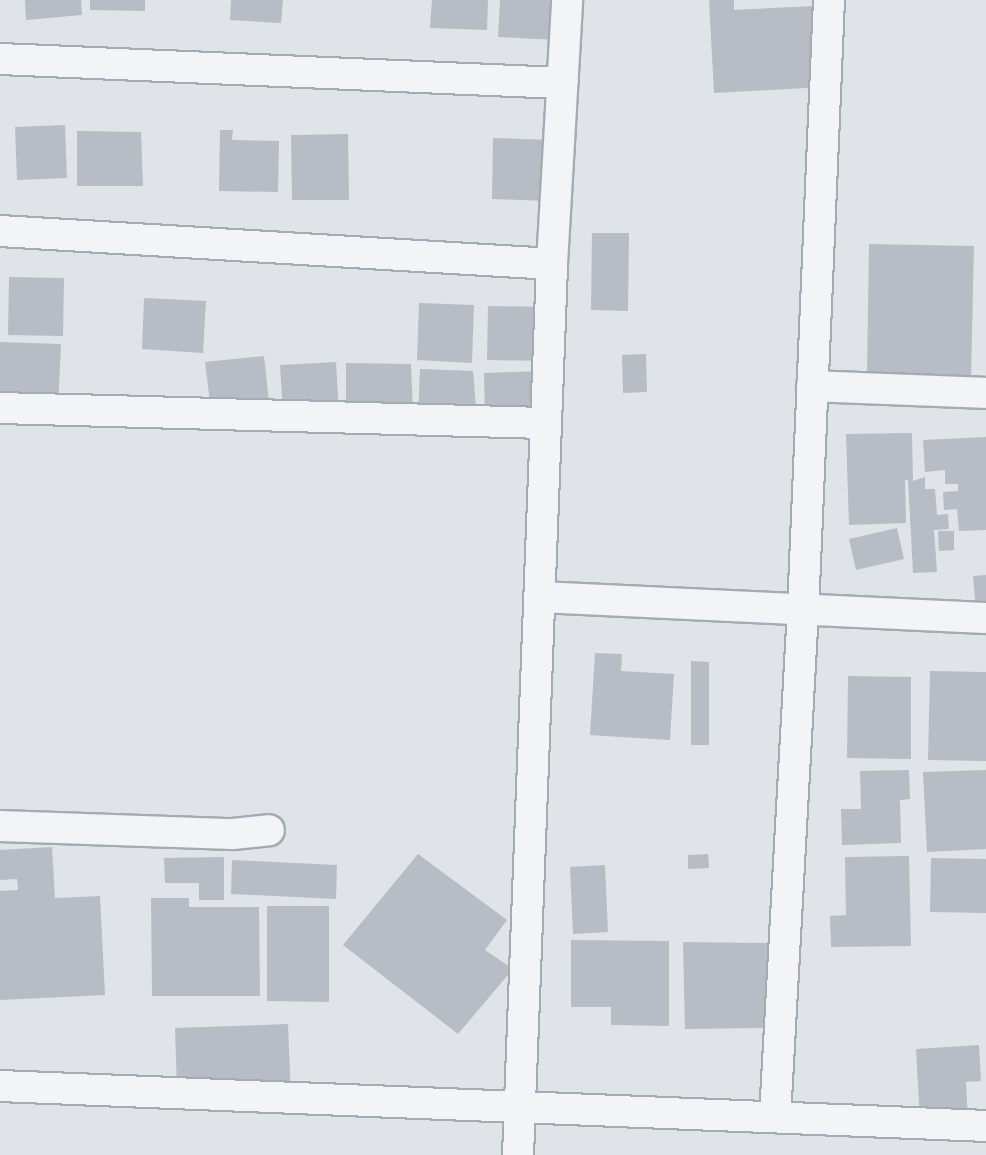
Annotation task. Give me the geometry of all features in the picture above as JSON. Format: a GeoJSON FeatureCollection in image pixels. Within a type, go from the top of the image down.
{"type":"FeatureCollection","features":[{"type":"Feature","properties":{"kind":"street"},"geometry":{"type":"LineString","coordinates":[[518,1155],[552,264],[567,0]]}},
{"type":"Feature","properties":{"kind":"street"},"geometry":{"type":"LineString","coordinates":[[775,1117],[803,610],[829,0]]}},
{"type":"Feature","properties":{"kind":"street"},"geometry":{"type":"LineString","coordinates":[[0,59],[562,83]]}},
{"type":"Feature","properties":{"kind":"street"},"geometry":{"type":"LineString","coordinates":[[0,231],[552,264]]}},
{"type":"Feature","properties":{"kind":"street"},"geometry":{"type":"LineString","coordinates":[[812,386],[986,393]]}},
{"type":"Feature","properties":{"kind":"street"},"geometry":{"type":"LineString","coordinates":[[0,408],[546,423]]}},
{"type":"Feature","properties":{"kind":"street"},"geometry":{"type":"LineString","coordinates":[[539,597],[986,618]]}},
{"type":"Feature","properties":{"kind":"street"},"geometry":{"type":"LineString","coordinates":[[0,826],[233,834],[269,830]]}},
{"type":"Feature","properties":{"kind":"street"},"geometry":{"type":"LineString","coordinates":[[0,1086],[520,1105],[986,1126]]}},
{"type":"Feature","properties":{"kind":"building"},"geometry":{"type":"Polygon","coordinates":[[[25,0],[81,0],[82,15],[26,20],[25,0]]]}},
{"type":"Feature","properties":{"kind":"building"},"geometry":{"type":"Polygon","coordinates":[[[90,0],[145,0],[145,11],[90,10],[90,0]]]}},
{"type":"Feature","properties":{"kind":"building"},"geometry":{"type":"Polygon","coordinates":[[[231,0],[283,0],[281,23],[230,20],[231,0]]]}},
{"type":"Feature","properties":{"kind":"building"},"geometry":{"type":"Polygon","coordinates":[[[432,0],[488,0],[487,30],[430,28],[432,0]]]}},
{"type":"Feature","properties":{"kind":"building"},"geometry":{"type":"Polygon","coordinates":[[[500,0],[560,0],[558,40],[498,37],[500,0]]]}},
{"type":"Feature","properties":{"kind":"building"},"geometry":{"type":"Polygon","coordinates":[[[709,0],[734,0],[734,10],[813,6],[824,87],[714,93],[709,0]]]}},
{"type":"Feature","properties":{"kind":"building"},"geometry":{"type":"Polygon","coordinates":[[[65,125],[67,178],[17,180],[15,127],[65,125]]]}},
{"type":"Feature","properties":{"kind":"building"},"geometry":{"type":"Polygon","coordinates":[[[220,130],[233,130],[232,140],[279,141],[278,192],[219,191],[220,130]]]}},
{"type":"Feature","properties":{"kind":"building"},"geometry":{"type":"Polygon","coordinates":[[[77,131],[141,132],[143,186],[77,186],[77,131]]]}},
{"type":"Feature","properties":{"kind":"building"},"geometry":{"type":"Polygon","coordinates":[[[348,134],[349,200],[292,200],[291,135],[348,134]]]}},
{"type":"Feature","properties":{"kind":"building"},"geometry":{"type":"Polygon","coordinates":[[[493,138],[550,140],[549,201],[492,199],[493,138]]]}},
{"type":"Feature","properties":{"kind":"building"},"geometry":{"type":"Polygon","coordinates":[[[592,233],[629,233],[628,311],[591,310],[592,233]]]}},
{"type":"Feature","properties":{"kind":"building"},"geometry":{"type":"Polygon","coordinates":[[[869,244],[974,246],[971,379],[867,376],[869,244]]]}},
{"type":"Feature","properties":{"kind":"building"},"geometry":{"type":"Polygon","coordinates":[[[9,277],[64,278],[63,336],[8,335],[9,277]]]}},
{"type":"Feature","properties":{"kind":"building"},"geometry":{"type":"Polygon","coordinates":[[[144,298],[206,301],[203,353],[142,349],[144,298]]]}},
{"type":"Feature","properties":{"kind":"building"},"geometry":{"type":"Polygon","coordinates":[[[419,303],[474,305],[472,363],[417,360],[419,303]]]}},
{"type":"Feature","properties":{"kind":"building"},"geometry":{"type":"Polygon","coordinates":[[[488,306],[546,307],[545,361],[487,360],[488,306]]]}},
{"type":"Feature","properties":{"kind":"building"},"geometry":{"type":"Polygon","coordinates":[[[0,342],[61,344],[58,407],[0,405],[0,342]]]}},
{"type":"Feature","properties":{"kind":"building"},"geometry":{"type":"Polygon","coordinates":[[[646,354],[647,392],[623,393],[622,355],[646,354]]]}},
{"type":"Feature","properties":{"kind":"building"},"geometry":{"type":"Polygon","coordinates":[[[264,356],[270,412],[211,411],[205,362],[264,356]]]}},
{"type":"Feature","properties":{"kind":"building"},"geometry":{"type":"Polygon","coordinates":[[[336,362],[339,415],[283,412],[280,365],[336,362]]]}},
{"type":"Feature","properties":{"kind":"building"},"geometry":{"type":"Polygon","coordinates":[[[346,363],[411,364],[413,414],[346,414],[346,363]]]}},
{"type":"Feature","properties":{"kind":"building"},"geometry":{"type":"Polygon","coordinates":[[[420,369],[473,371],[477,419],[418,416],[420,369]]]}},
{"type":"Feature","properties":{"kind":"building"},"geometry":{"type":"Polygon","coordinates":[[[542,371],[542,418],[485,417],[484,373],[542,371]]]}},
{"type":"Feature","properties":{"kind":"building"},"geometry":{"type":"Polygon","coordinates":[[[912,433],[913,481],[925,477],[925,489],[935,489],[937,515],[948,514],[949,529],[934,530],[937,572],[913,573],[908,480],[905,480],[906,523],[849,525],[846,434],[912,433]]]}},
{"type":"Feature","properties":{"kind":"building"},"geometry":{"type":"Polygon","coordinates":[[[986,437],[986,530],[959,531],[957,509],[944,510],[943,492],[958,491],[958,484],[945,484],[945,470],[925,472],[923,440],[986,437]]]}},
{"type":"Feature","properties":{"kind":"building"},"geometry":{"type":"Polygon","coordinates":[[[897,528],[904,559],[856,570],[849,539],[897,528]]]}},
{"type":"Feature","properties":{"kind":"building"},"geometry":{"type":"Polygon","coordinates":[[[938,531],[954,531],[954,550],[939,551],[938,531]]]}},
{"type":"Feature","properties":{"kind":"building"},"geometry":{"type":"Polygon","coordinates":[[[986,575],[986,610],[976,611],[973,576],[986,575]]]}},
{"type":"Feature","properties":{"kind":"building"},"geometry":{"type":"Polygon","coordinates":[[[595,653],[622,654],[621,671],[674,674],[670,740],[590,735],[595,653]]]}},
{"type":"Feature","properties":{"kind":"building"},"geometry":{"type":"Polygon","coordinates":[[[691,661],[709,662],[709,745],[691,745],[691,661]]]}},
{"type":"Feature","properties":{"kind":"building"},"geometry":{"type":"Polygon","coordinates":[[[930,671],[986,672],[986,761],[928,760],[930,671]]]}},
{"type":"Feature","properties":{"kind":"building"},"geometry":{"type":"Polygon","coordinates":[[[848,676],[911,677],[911,759],[847,758],[848,676]]]}},
{"type":"Feature","properties":{"kind":"building"},"geometry":{"type":"Polygon","coordinates":[[[909,770],[910,799],[900,800],[901,843],[842,845],[841,809],[861,809],[860,771],[909,770]]]}},
{"type":"Feature","properties":{"kind":"building"},"geometry":{"type":"Polygon","coordinates":[[[986,770],[986,849],[927,852],[923,772],[986,770]]]}},
{"type":"Feature","properties":{"kind":"building"},"geometry":{"type":"Polygon","coordinates":[[[52,847],[55,898],[100,896],[105,995],[0,1000],[0,891],[18,890],[17,879],[0,880],[0,850],[52,847]]]}},
{"type":"Feature","properties":{"kind":"building"},"geometry":{"type":"Polygon","coordinates":[[[418,854],[507,920],[485,950],[513,969],[458,1034],[343,945],[418,854]]]}},
{"type":"Feature","properties":{"kind":"building"},"geometry":{"type":"Polygon","coordinates":[[[708,854],[709,868],[688,869],[688,855],[708,854]]]}},
{"type":"Feature","properties":{"kind":"building"},"geometry":{"type":"Polygon","coordinates":[[[909,856],[911,946],[831,947],[830,916],[846,915],[845,857],[909,856]]]}},
{"type":"Feature","properties":{"kind":"building"},"geometry":{"type":"Polygon","coordinates":[[[224,857],[224,900],[199,900],[199,883],[165,883],[164,858],[224,857]]]}},
{"type":"Feature","properties":{"kind":"building"},"geometry":{"type":"Polygon","coordinates":[[[931,858],[986,859],[986,913],[930,912],[931,858]]]}},
{"type":"Feature","properties":{"kind":"building"},"geometry":{"type":"Polygon","coordinates":[[[232,860],[337,865],[336,899],[231,894],[232,860]]]}},
{"type":"Feature","properties":{"kind":"building"},"geometry":{"type":"Polygon","coordinates":[[[605,865],[608,932],[573,934],[570,867],[605,865]]]}},
{"type":"Feature","properties":{"kind":"building"},"geometry":{"type":"Polygon","coordinates":[[[151,898],[189,898],[189,907],[259,907],[260,996],[152,996],[151,898]]]}},
{"type":"Feature","properties":{"kind":"building"},"geometry":{"type":"Polygon","coordinates":[[[267,906],[329,906],[329,1002],[267,1001],[267,906]]]}},
{"type":"Feature","properties":{"kind":"building"},"geometry":{"type":"Polygon","coordinates":[[[571,940],[669,941],[669,1026],[611,1025],[611,1007],[571,1007],[571,940]]]}},
{"type":"Feature","properties":{"kind":"building"},"geometry":{"type":"Polygon","coordinates":[[[683,942],[772,943],[773,1028],[685,1029],[683,942]]]}},
{"type":"Feature","properties":{"kind":"building"},"geometry":{"type":"Polygon","coordinates":[[[288,1024],[291,1099],[177,1091],[175,1028],[288,1024]]]}},
{"type":"Feature","properties":{"kind":"building"},"geometry":{"type":"Polygon","coordinates":[[[979,1045],[981,1081],[966,1082],[968,1119],[920,1122],[916,1049],[979,1045]]]}}]}
